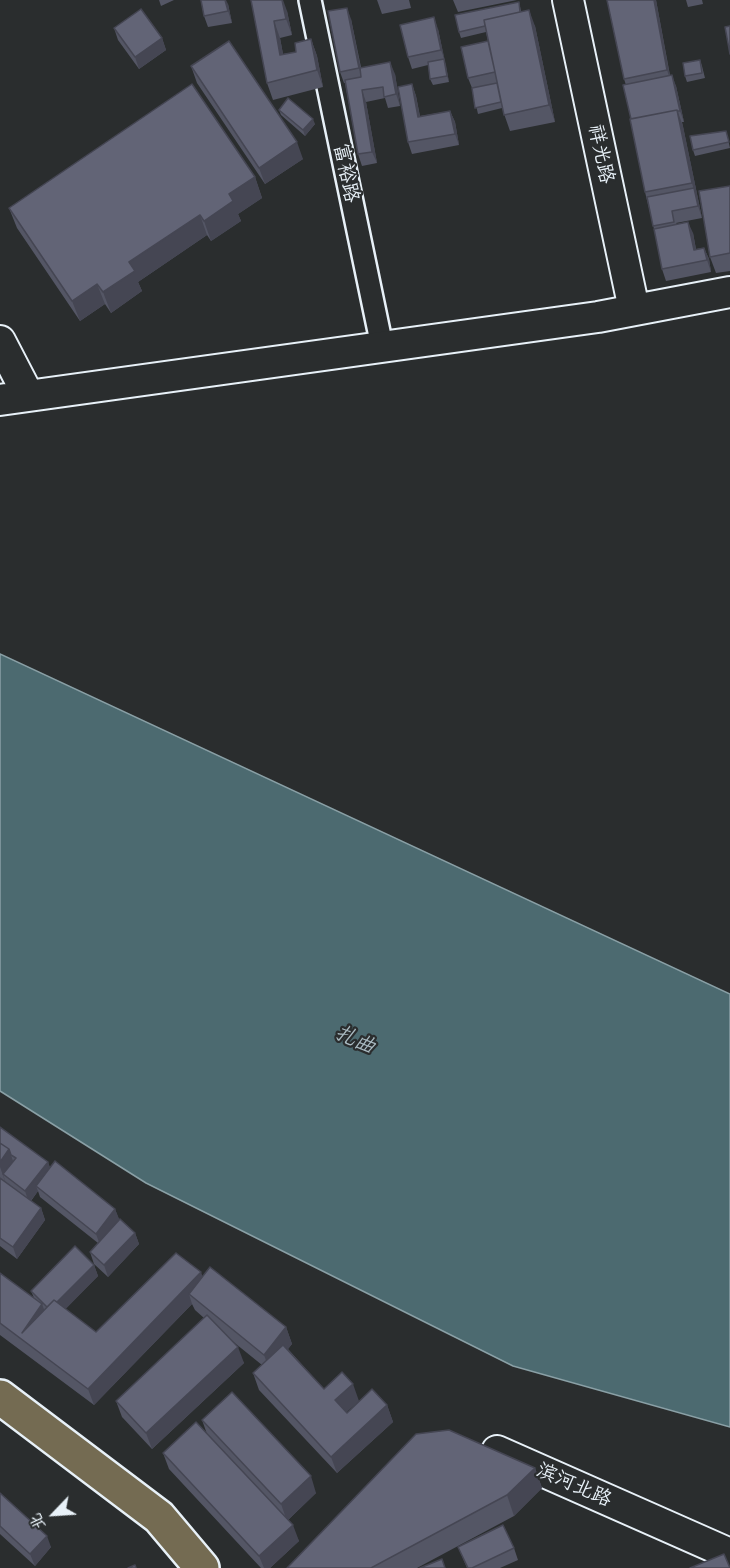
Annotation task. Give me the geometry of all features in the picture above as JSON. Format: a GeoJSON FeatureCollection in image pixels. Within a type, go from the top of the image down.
{"type":"FeatureCollection","features":[{"type":"Feature","properties":{"kind":"highway"},"geometry":{"type":"LineString","coordinates":[[0,1397],[159,1517],[202,1568]]}},
{"type":"Feature","properties":{"kind":"street","name":"富裕路"},"geometry":{"type":"LineString","coordinates":[[310,0],[382,346]]}},
{"type":"Feature","properties":{"kind":"street","name":"祥光路"},"geometry":{"type":"LineString","coordinates":[[568,0],[634,309]]}},
{"type":"Feature","properties":{"kind":"street"},"geometry":{"type":"LineString","coordinates":[[0,341],[14,398],[598,316],[730,292]]}},
{"type":"Feature","properties":{"kind":"street","name":"滨河北路"},"geometry":{"type":"LineString","coordinates":[[473,1440],[730,1554]]}},
{"type":"Feature","properties":{"kind":"water","name":"扎曲"},"geometry":{"type":"Polygon","coordinates":[[[0,654],[730,994],[730,1427],[513,1366],[146,1183],[0,1091],[0,654]]]}},
{"type":"Feature","properties":{"kind":"building"},"geometry":{"type":"Polygon","coordinates":[[[201,0],[225,0],[228,11],[204,16],[201,0]]]}},
{"type":"Feature","properties":{"kind":"building"},"geometry":{"type":"Polygon","coordinates":[[[251,0],[282,0],[286,19],[274,21],[280,55],[296,52],[295,43],[311,39],[317,70],[267,83],[251,0]]]}},
{"type":"Feature","properties":{"kind":"building"},"geometry":{"type":"Polygon","coordinates":[[[607,0],[654,0],[667,70],[624,79],[607,0]]]}},
{"type":"Feature","properties":{"kind":"building"},"geometry":{"type":"Polygon","coordinates":[[[519,2],[520,12],[484,20],[485,26],[459,32],[455,15],[519,2]]]}},
{"type":"Feature","properties":{"kind":"building"},"geometry":{"type":"Polygon","coordinates":[[[347,8],[359,68],[340,72],[328,11],[347,8]]]}},
{"type":"Feature","properties":{"kind":"building"},"geometry":{"type":"Polygon","coordinates":[[[141,9],[162,38],[135,57],[114,28],[141,9]]]}},
{"type":"Feature","properties":{"kind":"building"},"geometry":{"type":"Polygon","coordinates":[[[529,10],[549,105],[504,115],[484,20],[529,10]]]}},
{"type":"Feature","properties":{"kind":"building"},"geometry":{"type":"Polygon","coordinates":[[[434,17],[441,50],[408,57],[400,25],[434,17]]]}},
{"type":"Feature","properties":{"kind":"building"},"geometry":{"type":"Polygon","coordinates":[[[730,26],[730,54],[725,27],[730,26]]]}},
{"type":"Feature","properties":{"kind":"building"},"geometry":{"type":"Polygon","coordinates":[[[229,41],[297,142],[259,168],[191,66],[229,41]]]}},
{"type":"Feature","properties":{"kind":"building"},"geometry":{"type":"Polygon","coordinates":[[[488,41],[495,72],[468,78],[461,47],[488,41]]]}},
{"type":"Feature","properties":{"kind":"building"},"geometry":{"type":"Polygon","coordinates":[[[444,59],[447,76],[430,79],[428,62],[444,59]]]}},
{"type":"Feature","properties":{"kind":"building"},"geometry":{"type":"Polygon","coordinates":[[[700,60],[702,73],[685,76],[683,63],[700,60]]]}},
{"type":"Feature","properties":{"kind":"building"},"geometry":{"type":"Polygon","coordinates":[[[390,62],[396,94],[384,97],[383,87],[362,90],[372,152],[358,154],[345,80],[361,77],[360,68],[390,62]]]}},
{"type":"Feature","properties":{"kind":"building"},"geometry":{"type":"Polygon","coordinates":[[[672,75],[680,111],[631,119],[623,85],[672,75]]]}},
{"type":"Feature","properties":{"kind":"building"},"geometry":{"type":"Polygon","coordinates":[[[497,83],[501,102],[475,108],[472,88],[497,83]]]}},
{"type":"Feature","properties":{"kind":"building"},"geometry":{"type":"Polygon","coordinates":[[[192,84],[255,177],[229,194],[233,201],[204,221],[200,215],[129,262],[135,271],[103,292],[97,284],[72,301],[9,208],[192,84]]]}},
{"type":"Feature","properties":{"kind":"building"},"geometry":{"type":"Polygon","coordinates":[[[412,84],[418,117],[450,111],[455,134],[408,142],[398,87],[412,84]]]}},
{"type":"Feature","properties":{"kind":"building"},"geometry":{"type":"Polygon","coordinates":[[[288,98],[313,119],[303,130],[279,110],[288,98]]]}},
{"type":"Feature","properties":{"kind":"building"},"geometry":{"type":"Polygon","coordinates":[[[677,110],[692,183],[645,192],[630,119],[677,110]]]}},
{"type":"Feature","properties":{"kind":"building"},"geometry":{"type":"Polygon","coordinates":[[[726,131],[729,142],[693,150],[690,136],[726,131]]]}},
{"type":"Feature","properties":{"kind":"building"},"geometry":{"type":"Polygon","coordinates":[[[730,186],[730,253],[710,257],[699,191],[730,186]]]}},
{"type":"Feature","properties":{"kind":"building"},"geometry":{"type":"Polygon","coordinates":[[[694,188],[698,206],[672,211],[674,222],[653,226],[647,197],[694,188]]]}},
{"type":"Feature","properties":{"kind":"building"},"geometry":{"type":"Polygon","coordinates":[[[688,222],[694,250],[704,248],[707,260],[662,269],[654,229],[688,222]]]}},
{"type":"Feature","properties":{"kind":"building"},"geometry":{"type":"Polygon","coordinates":[[[0,1127],[48,1162],[25,1191],[3,1174],[16,1158],[0,1143],[0,1127]]]}},
{"type":"Feature","properties":{"kind":"building"},"geometry":{"type":"Polygon","coordinates":[[[0,1143],[9,1149],[0,1162],[0,1143]]]}},
{"type":"Feature","properties":{"kind":"building"},"geometry":{"type":"Polygon","coordinates":[[[55,1161],[115,1209],[96,1234],[36,1186],[55,1161]]]}},
{"type":"Feature","properties":{"kind":"building"},"geometry":{"type":"Polygon","coordinates":[[[0,1178],[41,1208],[13,1247],[0,1238],[0,1178]]]}},
{"type":"Feature","properties":{"kind":"building"},"geometry":{"type":"Polygon","coordinates":[[[120,1219],[135,1233],[104,1265],[90,1252],[120,1219]]]}},
{"type":"Feature","properties":{"kind":"building"},"geometry":{"type":"Polygon","coordinates":[[[75,1246],[94,1265],[57,1302],[54,1300],[47,1307],[31,1291],[75,1246]]]}},
{"type":"Feature","properties":{"kind":"building"},"geometry":{"type":"Polygon","coordinates":[[[176,1253],[201,1272],[88,1389],[0,1323],[0,1273],[42,1304],[22,1333],[54,1300],[96,1332],[176,1253]]]}},
{"type":"Feature","properties":{"kind":"building"},"geometry":{"type":"Polygon","coordinates":[[[210,1267],[286,1327],[264,1355],[189,1294],[210,1267]]]}},
{"type":"Feature","properties":{"kind":"building"},"geometry":{"type":"Polygon","coordinates":[[[207,1315],[238,1347],[146,1433],[116,1401],[207,1315]]]}},
{"type":"Feature","properties":{"kind":"building"},"geometry":{"type":"Polygon","coordinates":[[[283,1345],[324,1389],[342,1372],[353,1384],[335,1400],[347,1413],[372,1389],[387,1405],[331,1457],[253,1373],[283,1345]]]}},
{"type":"Feature","properties":{"kind":"building"},"geometry":{"type":"Polygon","coordinates":[[[232,1392],[311,1476],[281,1504],[202,1420],[232,1392]]]}},
{"type":"Feature","properties":{"kind":"building"},"geometry":{"type":"Polygon","coordinates":[[[196,1422],[293,1525],[259,1556],[163,1453],[196,1422]]]}},
{"type":"Feature","properties":{"kind":"building"},"geometry":{"type":"Polygon","coordinates":[[[449,1430],[535,1468],[507,1495],[371,1568],[287,1568],[416,1434],[449,1430]]]}},
{"type":"Feature","properties":{"kind":"building"},"geometry":{"type":"Polygon","coordinates":[[[0,1493],[47,1536],[30,1554],[0,1526],[0,1493]]]}},
{"type":"Feature","properties":{"kind":"building"},"geometry":{"type":"Polygon","coordinates":[[[503,1525],[514,1548],[468,1568],[458,1547],[503,1525]]]}},
{"type":"Feature","properties":{"kind":"building"},"geometry":{"type":"Polygon","coordinates":[[[724,1554],[730,1568],[690,1568],[724,1554]]]}},
{"type":"Feature","properties":{"kind":"building"},"geometry":{"type":"Polygon","coordinates":[[[442,1559],[445,1568],[420,1568],[442,1559]]]}}]}
